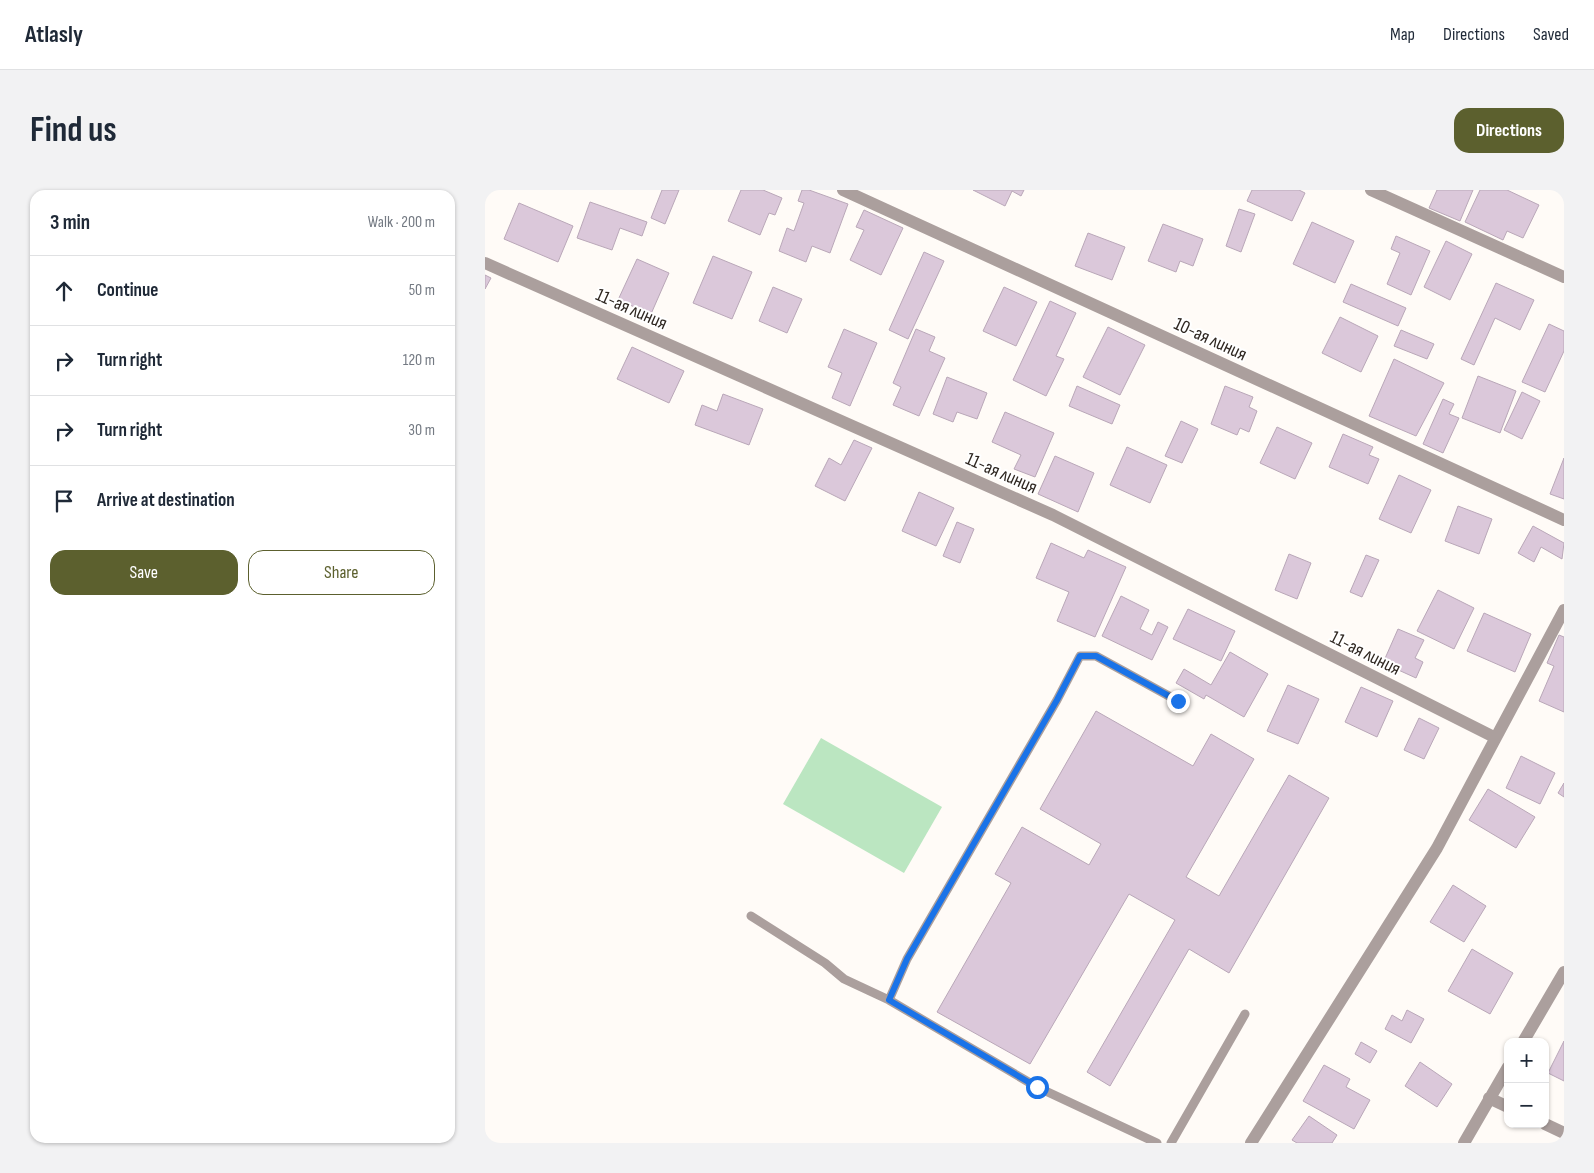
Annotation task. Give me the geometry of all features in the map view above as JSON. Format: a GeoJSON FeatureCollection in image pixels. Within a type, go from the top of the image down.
{"type":"FeatureCollection","features":[{"type":"Feature","properties":{"kind":"street","name":"10-ая линия"},"geometry":{"type":"LineString","coordinates":[[843,190],[1564,520]]}},
{"type":"Feature","properties":{"kind":"street"},"geometry":{"type":"LineString","coordinates":[[1371,190],[1564,277]]}},
{"type":"Feature","properties":{"kind":"street","name":"11-ая линия"},"geometry":{"type":"LineString","coordinates":[[485,263],[1053,515],[1494,737]]}},
{"type":"Feature","properties":{"kind":"street"},"geometry":{"type":"LineString","coordinates":[[1251,1143],[1437,848],[1494,737],[1523,689],[1564,610]]}},
{"type":"Feature","properties":{"kind":"street"},"geometry":{"type":"LineString","coordinates":[[1525,1038],[1564,972]]}},
{"type":"Feature","properties":{"kind":"street"},"geometry":{"type":"LineString","coordinates":[[1465,1143],[1504,1074]]}},
{"type":"Feature","properties":{"kind":"street"},"geometry":{"type":"LineString","coordinates":[[1489,1098],[1504,1105]]}},
{"type":"Feature","properties":{"kind":"street"},"geometry":{"type":"LineString","coordinates":[[1549,1126],[1564,1133]]}},
{"type":"Feature","properties":{"kind":"lane"},"geometry":{"type":"LineString","coordinates":[[889,1000],[907,959],[1080,656],[1096,656],[1178,701]]}},
{"type":"Feature","properties":{"kind":"lane"},"geometry":{"type":"LineString","coordinates":[[751,916],[825,963],[844,979],[889,1000],[1037,1087],[1157,1143]]}},
{"type":"Feature","properties":{"kind":"lane"},"geometry":{"type":"LineString","coordinates":[[1171,1143],[1245,1014]]}},
{"type":"Feature","properties":{"kind":"green space"},"geometry":{"type":"Polygon","coordinates":[[[821,738],[942,807],[904,873],[783,804],[821,738]]]}},
{"type":"Feature","properties":{"kind":"building"},"geometry":{"type":"Polygon","coordinates":[[[662,190],[679,190],[665,224],[651,218],[662,190]]]}},
{"type":"Feature","properties":{"kind":"building"},"geometry":{"type":"Polygon","coordinates":[[[741,190],[763,190],[782,198],[775,215],[769,213],[760,235],[728,221],[741,190]]]}},
{"type":"Feature","properties":{"kind":"building"},"geometry":{"type":"Polygon","coordinates":[[[802,190],[809,190],[848,204],[830,253],[812,246],[806,262],[779,251],[787,228],[794,231],[804,203],[798,201],[802,190]]]}},
{"type":"Feature","properties":{"kind":"building"},"geometry":{"type":"Polygon","coordinates":[[[973,190],[1024,190],[1021,196],[1012,191],[1005,206],[973,190]]]}},
{"type":"Feature","properties":{"kind":"building"},"geometry":{"type":"Polygon","coordinates":[[[1252,190],[1299,190],[1305,193],[1292,221],[1247,201],[1252,190]]]}},
{"type":"Feature","properties":{"kind":"building"},"geometry":{"type":"Polygon","coordinates":[[[1437,190],[1473,190],[1460,221],[1429,208],[1437,190]]]}},
{"type":"Feature","properties":{"kind":"building"},"geometry":{"type":"Polygon","coordinates":[[[1480,190],[1507,190],[1539,205],[1523,238],[1507,231],[1503,240],[1465,222],[1480,190]]]}},
{"type":"Feature","properties":{"kind":"building"},"geometry":{"type":"Polygon","coordinates":[[[590,202],[647,222],[642,236],[620,228],[612,250],[577,238],[590,202]]]}},
{"type":"Feature","properties":{"kind":"building"},"geometry":{"type":"Polygon","coordinates":[[[519,203],[573,226],[558,262],[504,239],[519,203]]]}},
{"type":"Feature","properties":{"kind":"building"},"geometry":{"type":"Polygon","coordinates":[[[1239,209],[1255,214],[1241,252],[1226,246],[1239,209]]]}},
{"type":"Feature","properties":{"kind":"building"},"geometry":{"type":"Polygon","coordinates":[[[864,210],[903,228],[881,275],[850,260],[864,230],[856,227],[864,210]]]}},
{"type":"Feature","properties":{"kind":"building"},"geometry":{"type":"Polygon","coordinates":[[[1312,222],[1354,241],[1335,283],[1293,264],[1312,222]]]}},
{"type":"Feature","properties":{"kind":"building"},"geometry":{"type":"Polygon","coordinates":[[[1163,224],[1203,239],[1193,266],[1180,261],[1176,272],[1148,261],[1163,224]]]}},
{"type":"Feature","properties":{"kind":"building"},"geometry":{"type":"Polygon","coordinates":[[[1088,233],[1125,247],[1112,280],[1075,266],[1088,233]]]}},
{"type":"Feature","properties":{"kind":"building"},"geometry":{"type":"Polygon","coordinates":[[[1396,236],[1430,251],[1411,295],[1387,284],[1400,253],[1391,249],[1396,236]]]}},
{"type":"Feature","properties":{"kind":"building"},"geometry":{"type":"Polygon","coordinates":[[[1446,241],[1472,254],[1450,300],[1424,287],[1446,241]]]}},
{"type":"Feature","properties":{"kind":"building"},"geometry":{"type":"Polygon","coordinates":[[[924,252],[944,261],[908,339],[889,330],[924,252]]]}},
{"type":"Feature","properties":{"kind":"building"},"geometry":{"type":"Polygon","coordinates":[[[713,256],[752,272],[732,319],[693,303],[713,256]]]}},
{"type":"Feature","properties":{"kind":"building"},"geometry":{"type":"Polygon","coordinates":[[[637,259],[669,273],[651,314],[618,300],[637,259]]]}},
{"type":"Feature","properties":{"kind":"building"},"geometry":{"type":"Polygon","coordinates":[[[485,275],[491,278],[485,289],[485,275]]]}},
{"type":"Feature","properties":{"kind":"building"},"geometry":{"type":"Polygon","coordinates":[[[1496,283],[1534,300],[1520,330],[1495,318],[1474,365],[1461,359],[1496,283]]]}},
{"type":"Feature","properties":{"kind":"building"},"geometry":{"type":"Polygon","coordinates":[[[1351,284],[1406,308],[1398,326],[1343,302],[1351,284]]]}},
{"type":"Feature","properties":{"kind":"building"},"geometry":{"type":"Polygon","coordinates":[[[773,287],[802,299],[787,333],[759,321],[773,287]]]}},
{"type":"Feature","properties":{"kind":"building"},"geometry":{"type":"Polygon","coordinates":[[[1004,287],[1037,302],[1016,346],[983,331],[1004,287]]]}},
{"type":"Feature","properties":{"kind":"building"},"geometry":{"type":"Polygon","coordinates":[[[1050,301],[1076,313],[1056,356],[1064,359],[1046,396],[1013,380],[1050,301]]]}},
{"type":"Feature","properties":{"kind":"building"},"geometry":{"type":"Polygon","coordinates":[[[1340,317],[1378,336],[1361,372],[1322,353],[1340,317]]]}},
{"type":"Feature","properties":{"kind":"building"},"geometry":{"type":"Polygon","coordinates":[[[1549,324],[1564,331],[1564,351],[1545,392],[1522,382],[1549,324]]]}},
{"type":"Feature","properties":{"kind":"building"},"geometry":{"type":"Polygon","coordinates":[[[1108,327],[1145,345],[1120,395],[1083,377],[1108,327]]]}},
{"type":"Feature","properties":{"kind":"building"},"geometry":{"type":"Polygon","coordinates":[[[844,329],[877,343],[850,406],[832,398],[842,373],[828,367],[844,329]]]}},
{"type":"Feature","properties":{"kind":"building"},"geometry":{"type":"Polygon","coordinates":[[[916,329],[935,337],[929,351],[945,358],[919,416],[893,405],[901,387],[893,383],[916,329]]]}},
{"type":"Feature","properties":{"kind":"building"},"geometry":{"type":"Polygon","coordinates":[[[1401,330],[1434,344],[1427,359],[1394,346],[1401,330]]]}},
{"type":"Feature","properties":{"kind":"building"},"geometry":{"type":"Polygon","coordinates":[[[632,347],[684,371],[669,403],[617,379],[632,347]]]}},
{"type":"Feature","properties":{"kind":"building"},"geometry":{"type":"Polygon","coordinates":[[[1394,359],[1444,383],[1416,436],[1369,416],[1394,359]]]}},
{"type":"Feature","properties":{"kind":"building"},"geometry":{"type":"Polygon","coordinates":[[[1478,376],[1516,391],[1500,433],[1462,418],[1478,376]]]}},
{"type":"Feature","properties":{"kind":"building"},"geometry":{"type":"Polygon","coordinates":[[[947,377],[987,393],[977,419],[957,412],[953,422],[933,414],[947,377]]]}},
{"type":"Feature","properties":{"kind":"building"},"geometry":{"type":"Polygon","coordinates":[[[1077,386],[1120,405],[1112,424],[1069,406],[1077,386]]]}},
{"type":"Feature","properties":{"kind":"building"},"geometry":{"type":"Polygon","coordinates":[[[1225,386],[1253,397],[1249,407],[1257,411],[1249,432],[1240,428],[1237,435],[1211,424],[1225,386]]]}},
{"type":"Feature","properties":{"kind":"building"},"geometry":{"type":"Polygon","coordinates":[[[1522,392],[1540,401],[1522,439],[1504,430],[1522,392]]]}},
{"type":"Feature","properties":{"kind":"building"},"geometry":{"type":"Polygon","coordinates":[[[723,394],[763,409],[749,445],[695,425],[702,405],[717,411],[723,394]]]}},
{"type":"Feature","properties":{"kind":"building"},"geometry":{"type":"Polygon","coordinates":[[[1443,399],[1454,404],[1449,414],[1459,418],[1443,453],[1423,444],[1443,399]]]}},
{"type":"Feature","properties":{"kind":"building"},"geometry":{"type":"Polygon","coordinates":[[[1005,412],[1054,433],[1035,477],[1014,469],[1021,455],[992,442],[1005,412]]]}},
{"type":"Feature","properties":{"kind":"building"},"geometry":{"type":"Polygon","coordinates":[[[1181,421],[1198,429],[1182,463],[1165,456],[1181,421]]]}},
{"type":"Feature","properties":{"kind":"building"},"geometry":{"type":"Polygon","coordinates":[[[1277,427],[1312,443],[1295,479],[1260,463],[1277,427]]]}},
{"type":"Feature","properties":{"kind":"building"},"geometry":{"type":"Polygon","coordinates":[[[1343,434],[1373,447],[1369,455],[1379,459],[1368,484],[1329,467],[1343,434]]]}},
{"type":"Feature","properties":{"kind":"building"},"geometry":{"type":"Polygon","coordinates":[[[854,440],[872,448],[845,501],[815,486],[829,458],[841,465],[854,440]]]}},
{"type":"Feature","properties":{"kind":"building"},"geometry":{"type":"Polygon","coordinates":[[[1127,447],[1167,465],[1150,503],[1110,485],[1127,447]]]}},
{"type":"Feature","properties":{"kind":"building"},"geometry":{"type":"Polygon","coordinates":[[[1055,456],[1094,473],[1078,512],[1038,494],[1055,456]]]}},
{"type":"Feature","properties":{"kind":"building"},"geometry":{"type":"Polygon","coordinates":[[[1564,458],[1564,499],[1550,494],[1564,458]]]}},
{"type":"Feature","properties":{"kind":"building"},"geometry":{"type":"Polygon","coordinates":[[[1399,475],[1431,490],[1411,533],[1379,519],[1399,475]]]}},
{"type":"Feature","properties":{"kind":"building"},"geometry":{"type":"Polygon","coordinates":[[[919,492],[954,508],[936,546],[902,531],[919,492]]]}},
{"type":"Feature","properties":{"kind":"building"},"geometry":{"type":"Polygon","coordinates":[[[1458,506],[1492,519],[1479,554],[1445,541],[1458,506]]]}},
{"type":"Feature","properties":{"kind":"building"},"geometry":{"type":"Polygon","coordinates":[[[957,522],[974,529],[960,563],[943,556],[957,522]]]}},
{"type":"Feature","properties":{"kind":"building"},"geometry":{"type":"Polygon","coordinates":[[[1533,526],[1564,543],[1562,559],[1541,547],[1534,562],[1518,553],[1533,526]]]}},
{"type":"Feature","properties":{"kind":"building"},"geometry":{"type":"Polygon","coordinates":[[[1051,543],[1084,558],[1088,550],[1126,567],[1095,637],[1057,621],[1069,592],[1036,578],[1051,543]]]}},
{"type":"Feature","properties":{"kind":"building"},"geometry":{"type":"Polygon","coordinates":[[[1289,554],[1311,563],[1297,599],[1275,590],[1289,554]]]}},
{"type":"Feature","properties":{"kind":"building"},"geometry":{"type":"Polygon","coordinates":[[[1366,555],[1379,560],[1362,597],[1350,592],[1366,555]]]}},
{"type":"Feature","properties":{"kind":"building"},"geometry":{"type":"Polygon","coordinates":[[[1438,590],[1474,608],[1454,649],[1417,631],[1438,590]]]}},
{"type":"Feature","properties":{"kind":"building"},"geometry":{"type":"Polygon","coordinates":[[[1121,596],[1149,610],[1140,629],[1152,635],[1158,622],[1168,627],[1152,660],[1102,636],[1121,596]]]}},
{"type":"Feature","properties":{"kind":"building"},"geometry":{"type":"Polygon","coordinates":[[[1188,609],[1235,631],[1221,661],[1173,639],[1188,609]]]}},
{"type":"Feature","properties":{"kind":"building"},"geometry":{"type":"Polygon","coordinates":[[[1484,613],[1531,634],[1515,672],[1467,651],[1484,613]]]}},
{"type":"Feature","properties":{"kind":"building"},"geometry":{"type":"Polygon","coordinates":[[[1398,629],[1424,640],[1415,658],[1423,662],[1416,678],[1383,663],[1398,629]]]}},
{"type":"Feature","properties":{"kind":"building"},"geometry":{"type":"Polygon","coordinates":[[[1559,635],[1564,637],[1564,712],[1539,701],[1554,666],[1547,663],[1559,635]]]}},
{"type":"Feature","properties":{"kind":"building"},"geometry":{"type":"Polygon","coordinates":[[[1230,652],[1268,674],[1244,717],[1206,695],[1204,699],[1176,683],[1184,669],[1211,685],[1230,652]]]}},
{"type":"Feature","properties":{"kind":"building"},"geometry":{"type":"Polygon","coordinates":[[[1288,685],[1319,699],[1298,744],[1267,731],[1288,685]]]}},
{"type":"Feature","properties":{"kind":"building"},"geometry":{"type":"Polygon","coordinates":[[[1361,687],[1393,701],[1377,737],[1345,722],[1361,687]]]}},
{"type":"Feature","properties":{"kind":"building"},"geometry":{"type":"Polygon","coordinates":[[[1096,711],[1193,766],[1211,734],[1254,759],[1186,877],[1219,896],[1289,775],[1329,798],[1229,973],[1189,949],[1110,1086],[1087,1072],[1175,920],[1129,894],[1030,1064],[937,1012],[1011,883],[995,874],[1022,827],[1089,865],[1101,844],[1040,809],[1096,711]]]}},
{"type":"Feature","properties":{"kind":"building"},"geometry":{"type":"Polygon","coordinates":[[[1419,718],[1439,728],[1424,759],[1404,750],[1419,718]]]}},
{"type":"Feature","properties":{"kind":"building"},"geometry":{"type":"Polygon","coordinates":[[[1521,756],[1555,773],[1540,804],[1506,788],[1521,756]]]}},
{"type":"Feature","properties":{"kind":"building"},"geometry":{"type":"Polygon","coordinates":[[[1564,783],[1564,797],[1558,793],[1564,783]]]}},
{"type":"Feature","properties":{"kind":"building"},"geometry":{"type":"Polygon","coordinates":[[[1488,789],[1535,817],[1516,848],[1469,820],[1488,789]]]}},
{"type":"Feature","properties":{"kind":"building"},"geometry":{"type":"Polygon","coordinates":[[[1453,885],[1486,906],[1464,942],[1430,922],[1453,885]]]}},
{"type":"Feature","properties":{"kind":"building"},"geometry":{"type":"Polygon","coordinates":[[[1472,949],[1513,973],[1490,1014],[1448,991],[1472,949]]]}},
{"type":"Feature","properties":{"kind":"building"},"geometry":{"type":"Polygon","coordinates":[[[1407,1010],[1424,1019],[1411,1043],[1385,1029],[1392,1015],[1402,1021],[1407,1010]]]}},
{"type":"Feature","properties":{"kind":"building"},"geometry":{"type":"Polygon","coordinates":[[[1564,1041],[1564,1081],[1549,1074],[1564,1041]]]}},
{"type":"Feature","properties":{"kind":"building"},"geometry":{"type":"Polygon","coordinates":[[[1361,1042],[1377,1051],[1370,1063],[1355,1054],[1361,1042]]]}},
{"type":"Feature","properties":{"kind":"building"},"geometry":{"type":"Polygon","coordinates":[[[1420,1062],[1452,1084],[1437,1107],[1405,1086],[1420,1062]]]}},
{"type":"Feature","properties":{"kind":"building"},"geometry":{"type":"Polygon","coordinates":[[[1324,1065],[1350,1079],[1346,1087],[1370,1100],[1354,1129],[1303,1101],[1324,1065]]]}},
{"type":"Feature","properties":{"kind":"building"},"geometry":{"type":"Polygon","coordinates":[[[1309,1116],[1337,1135],[1332,1143],[1297,1143],[1292,1140],[1309,1116]]]}},
{"type":"Feature","properties":{"kind":"route"},"geometry":{"type":"LineString","coordinates":[[1037,1087],[889,1000],[907,959],[1057,700],[1080,656],[1085,654],[1096,656],[1178,701]]}}]}
